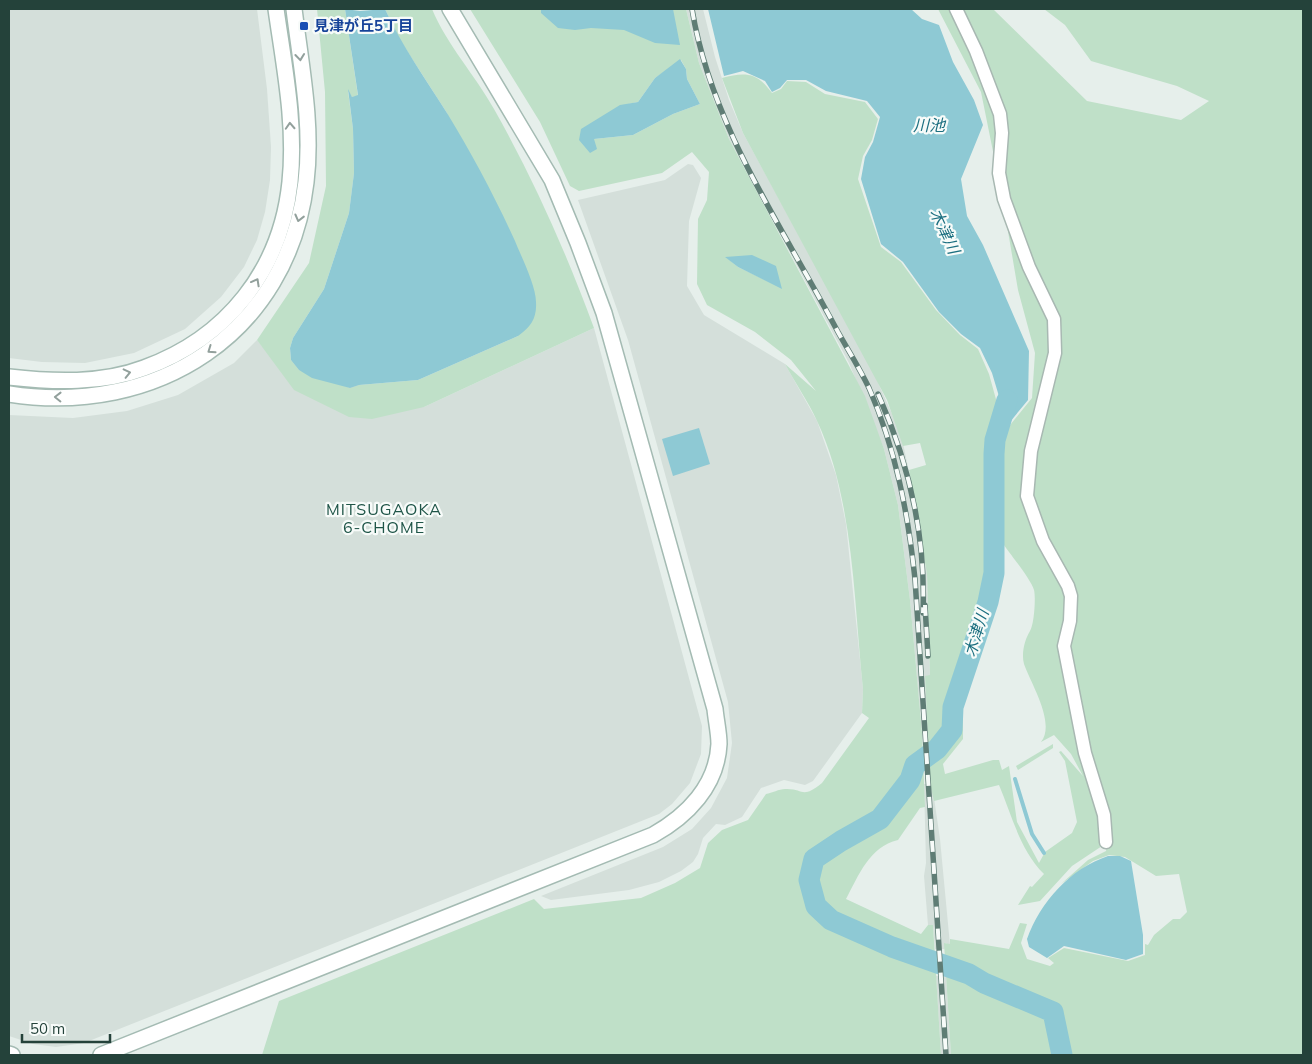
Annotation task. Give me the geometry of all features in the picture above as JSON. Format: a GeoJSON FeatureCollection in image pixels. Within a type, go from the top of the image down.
{"type":"FeatureCollection","features":[{"type":"Feature","properties":{"kind":"street"},"geometry":{"type":"LineString","coordinates":[[9,377],[70,381],[114,376],[143,369],[177,353],[208,335],[229,316],[253,288],[270,257],[284,219],[290,182],[289,106],[276,9]]}},
{"type":"Feature","properties":{"kind":"street"},"geometry":{"type":"LineString","coordinates":[[9,394],[68,398],[152,383],[185,367],[214,349],[239,327],[266,295],[284,263],[298,222],[306,183],[309,144],[294,9]]}},
{"type":"Feature","properties":{"kind":"street"},"geometry":{"type":"LineString","coordinates":[[101,1055],[653,835],[685,814],[702,793],[714,771],[719,744],[714,709],[604,313],[552,180],[450,9]]}},
{"type":"Feature","properties":{"kind":"street"},"geometry":{"type":"LineString","coordinates":[[956,9],[976,52],[1000,114],[1002,133],[999,173],[1004,199],[1029,267],[1054,318],[1055,354],[1031,451],[1027,496],[1043,541],[1068,586],[1071,596],[1070,621],[1064,646],[1085,752],[1104,815],[1106,842]]}},
{"type":"Feature","properties":{"kind":"shaded area"},"geometry":{"type":"Polygon","coordinates":[[[9,9],[257,9],[267,89],[271,147],[270,180],[265,212],[257,240],[244,267],[221,297],[185,329],[134,353],[85,363],[42,362],[9,358],[9,9]]]}},
{"type":"Feature","properties":{"kind":"shaded area"},"geometry":{"type":"Polygon","coordinates":[[[686,9],[703,9],[715,57],[729,100],[743,133],[871,367],[901,434],[920,523],[927,574],[930,676],[925,676],[928,733],[922,733],[910,600],[898,505],[884,449],[849,363],[729,139],[699,63],[686,9]]]}},
{"type":"Feature","properties":{"kind":"shaded area"},"geometry":{"type":"Polygon","coordinates":[[[688,164],[693,165],[701,178],[689,221],[687,286],[704,315],[785,364],[817,421],[836,475],[846,524],[863,689],[862,713],[813,781],[805,785],[784,780],[761,788],[742,817],[725,825],[716,824],[703,838],[698,854],[693,862],[681,871],[659,882],[629,890],[551,900],[541,896],[663,847],[692,829],[711,808],[727,778],[732,743],[728,702],[628,340],[578,200],[665,180],[688,164]]]}},
{"type":"Feature","properties":{"kind":"shaded area"},"geometry":{"type":"Polygon","coordinates":[[[594,328],[702,726],[701,754],[690,783],[672,804],[659,814],[84,1043],[56,1047],[33,1044],[9,1036],[9,415],[73,418],[127,411],[178,395],[234,363],[257,340],[267,352],[424,407],[594,328]]]}},
{"type":"Feature","properties":{"kind":"shaded area"},"geometry":{"type":"Polygon","coordinates":[[[924,784],[932,784],[940,839],[950,945],[945,943],[945,949],[935,949],[933,925],[928,925],[924,876],[926,863],[924,784]]]}},
{"type":"Feature","properties":{"kind":"shaded area"},"geometry":{"type":"Polygon","coordinates":[[[946,975],[951,1055],[941,1055],[936,976],[946,975]]]}},
{"type":"Feature","properties":{"kind":"green space"},"geometry":{"type":"Polygon","coordinates":[[[317,9],[345,9],[358,96],[352,97],[348,91],[353,129],[354,173],[349,213],[324,289],[293,338],[290,348],[291,360],[299,370],[350,388],[359,385],[418,380],[518,336],[447,113],[400,40],[385,9],[432,9],[445,35],[494,109],[523,162],[561,244],[594,328],[424,407],[372,419],[349,417],[294,390],[257,340],[309,263],[326,186],[325,92],[317,9]]]}},
{"type":"Feature","properties":{"kind":"green space"},"geometry":{"type":"Polygon","coordinates":[[[470,9],[686,9],[699,63],[729,139],[865,396],[884,449],[898,505],[910,600],[922,733],[925,807],[920,808],[898,840],[879,849],[872,855],[846,899],[921,934],[928,925],[933,925],[941,1055],[262,1055],[279,1001],[534,899],[544,909],[641,898],[675,883],[700,868],[708,843],[722,830],[748,820],[766,794],[785,789],[806,792],[822,783],[869,718],[862,713],[863,689],[851,552],[839,484],[817,421],[785,364],[816,391],[791,360],[755,332],[707,305],[697,284],[698,219],[707,200],[709,172],[692,152],[662,173],[579,191],[570,186],[540,122],[470,9]],[[681,60],[655,78],[638,102],[621,106],[610,113],[602,123],[594,139],[633,135],[673,114],[700,104],[687,79],[686,69],[681,60]],[[726,257],[738,267],[782,288],[726,257]]]}},
{"type":"Feature","properties":{"kind":"green space"},"geometry":{"type":"Polygon","coordinates":[[[938,9],[993,9],[1087,101],[1181,120],[1209,101],[1177,86],[1091,61],[1065,25],[1044,9],[1303,9],[1303,1055],[951,1055],[944,943],[950,944],[950,939],[1009,949],[1020,923],[1027,924],[1021,943],[1027,959],[1050,966],[1054,963],[1048,958],[1064,948],[1128,961],[1145,955],[1145,944],[1148,945],[1154,935],[1173,919],[1180,919],[1187,912],[1179,874],[1156,876],[1125,857],[1109,855],[1093,861],[1061,884],[1088,860],[1106,851],[1107,845],[1102,846],[1072,866],[1040,901],[1018,905],[1030,886],[1032,887],[1044,874],[1036,865],[1023,843],[999,785],[934,801],[930,784],[925,676],[930,675],[927,574],[909,470],[926,465],[920,443],[903,446],[887,400],[743,133],[722,78],[750,75],[761,81],[772,93],[781,89],[787,81],[806,82],[825,94],[865,102],[878,119],[872,140],[863,156],[858,179],[881,247],[901,262],[936,310],[960,335],[978,349],[989,374],[997,403],[991,427],[1006,430],[1032,398],[1035,353],[1018,290],[1002,196],[981,92],[938,9]],[[1002,542],[990,567],[976,622],[955,680],[963,698],[963,739],[943,764],[945,774],[993,760],[999,760],[1002,770],[1009,766],[1017,822],[1039,863],[1045,852],[1072,833],[1077,822],[1065,761],[1059,752],[1061,751],[1083,776],[1071,754],[1054,735],[1041,742],[1045,734],[1046,725],[1044,714],[1024,664],[1023,655],[1025,642],[1033,623],[1035,594],[1032,585],[1002,542]]]}},
{"type":"Feature","properties":{"kind":"green space"},"geometry":{"type":"Polygon","coordinates":[[[1053,744],[1053,748],[1018,770],[1016,766],[1053,744]]]}},
{"type":"Feature","properties":{"kind":"water"},"geometry":{"type":"Polygon","coordinates":[[[345,9],[360,11],[385,9],[406,49],[456,128],[491,192],[528,271],[534,288],[536,302],[532,322],[518,336],[418,380],[359,385],[350,388],[312,378],[299,370],[291,360],[290,348],[293,338],[324,289],[349,213],[354,173],[353,129],[348,89],[352,97],[358,95],[345,9]]]}},
{"type":"Feature","properties":{"kind":"water"},"geometry":{"type":"Polygon","coordinates":[[[541,9],[673,9],[680,45],[655,43],[624,30],[558,28],[541,13],[541,9]]]}},
{"type":"Feature","properties":{"kind":"water","name":"川池"},"geometry":{"type":"Polygon","coordinates":[[[708,9],[911,9],[922,19],[939,25],[953,62],[974,100],[983,125],[961,179],[967,216],[983,245],[1029,351],[1028,400],[1005,428],[994,424],[1001,403],[992,373],[980,348],[961,334],[939,312],[903,262],[881,244],[861,179],[865,157],[873,142],[880,117],[867,101],[826,91],[806,80],[787,80],[780,88],[772,92],[765,81],[743,71],[724,76],[708,9]]]}},
{"type":"Feature","properties":{"kind":"water"},"geometry":{"type":"Polygon","coordinates":[[[680,59],[686,69],[687,79],[700,104],[673,114],[633,135],[594,139],[597,149],[590,153],[579,140],[581,129],[620,105],[638,102],[655,78],[680,59]]]}},
{"type":"Feature","properties":{"kind":"water"},"geometry":{"type":"Polygon","coordinates":[[[752,255],[776,266],[782,289],[738,267],[725,257],[752,255]]]}},
{"type":"Feature","properties":{"kind":"water"},"geometry":{"type":"Polygon","coordinates":[[[699,428],[710,464],[673,476],[662,439],[699,428]]]}},
{"type":"Feature","properties":{"kind":"water"},"geometry":{"type":"Polygon","coordinates":[[[1108,856],[1120,856],[1131,861],[1143,935],[1143,954],[1126,960],[1064,946],[1047,958],[1029,947],[1027,939],[1033,925],[1058,888],[1081,869],[1108,856]]]}},
{"type":"Feature","properties":{"kind":"waterway","name":"木津川"},"geometry":{"type":"LineString","coordinates":[[1007,400],[995,440],[994,573],[988,602],[953,707],[952,730],[937,749],[915,765],[910,780],[880,819],[814,859],[809,880],[816,906],[831,920],[892,947],[969,974],[984,983],[1053,1012],[1062,1055]]}},
{"type":"Feature","properties":{"kind":"waterway"},"geometry":{"type":"LineString","coordinates":[[1015,779],[1032,834],[1044,853]]}},
{"type":"Feature","properties":{"kind":"railway"},"geometry":{"type":"LineString","coordinates":[[692,9],[701,52],[715,94],[732,135],[751,175],[869,388],[894,458],[909,530],[915,579],[946,1055]]}},
{"type":"Feature","properties":{"kind":"railway"},"geometry":{"type":"LineString","coordinates":[[878,394],[899,447],[913,501],[922,556],[923,613]]}},
{"type":"Feature","properties":{"kind":"railway"},"geometry":{"type":"LineString","coordinates":[[925,605],[928,656]]}},
{"type":"Feature","properties":{"kind":"place","name":"見津が丘5丁目"},"geometry":{"type":"Point","coordinates":[304,26]}},
{"type":"Feature","properties":{"kind":"district","name":"MITSUGAOKA 6-CHOME"},"geometry":{"type":"Point","coordinates":[384,518]}}]}
